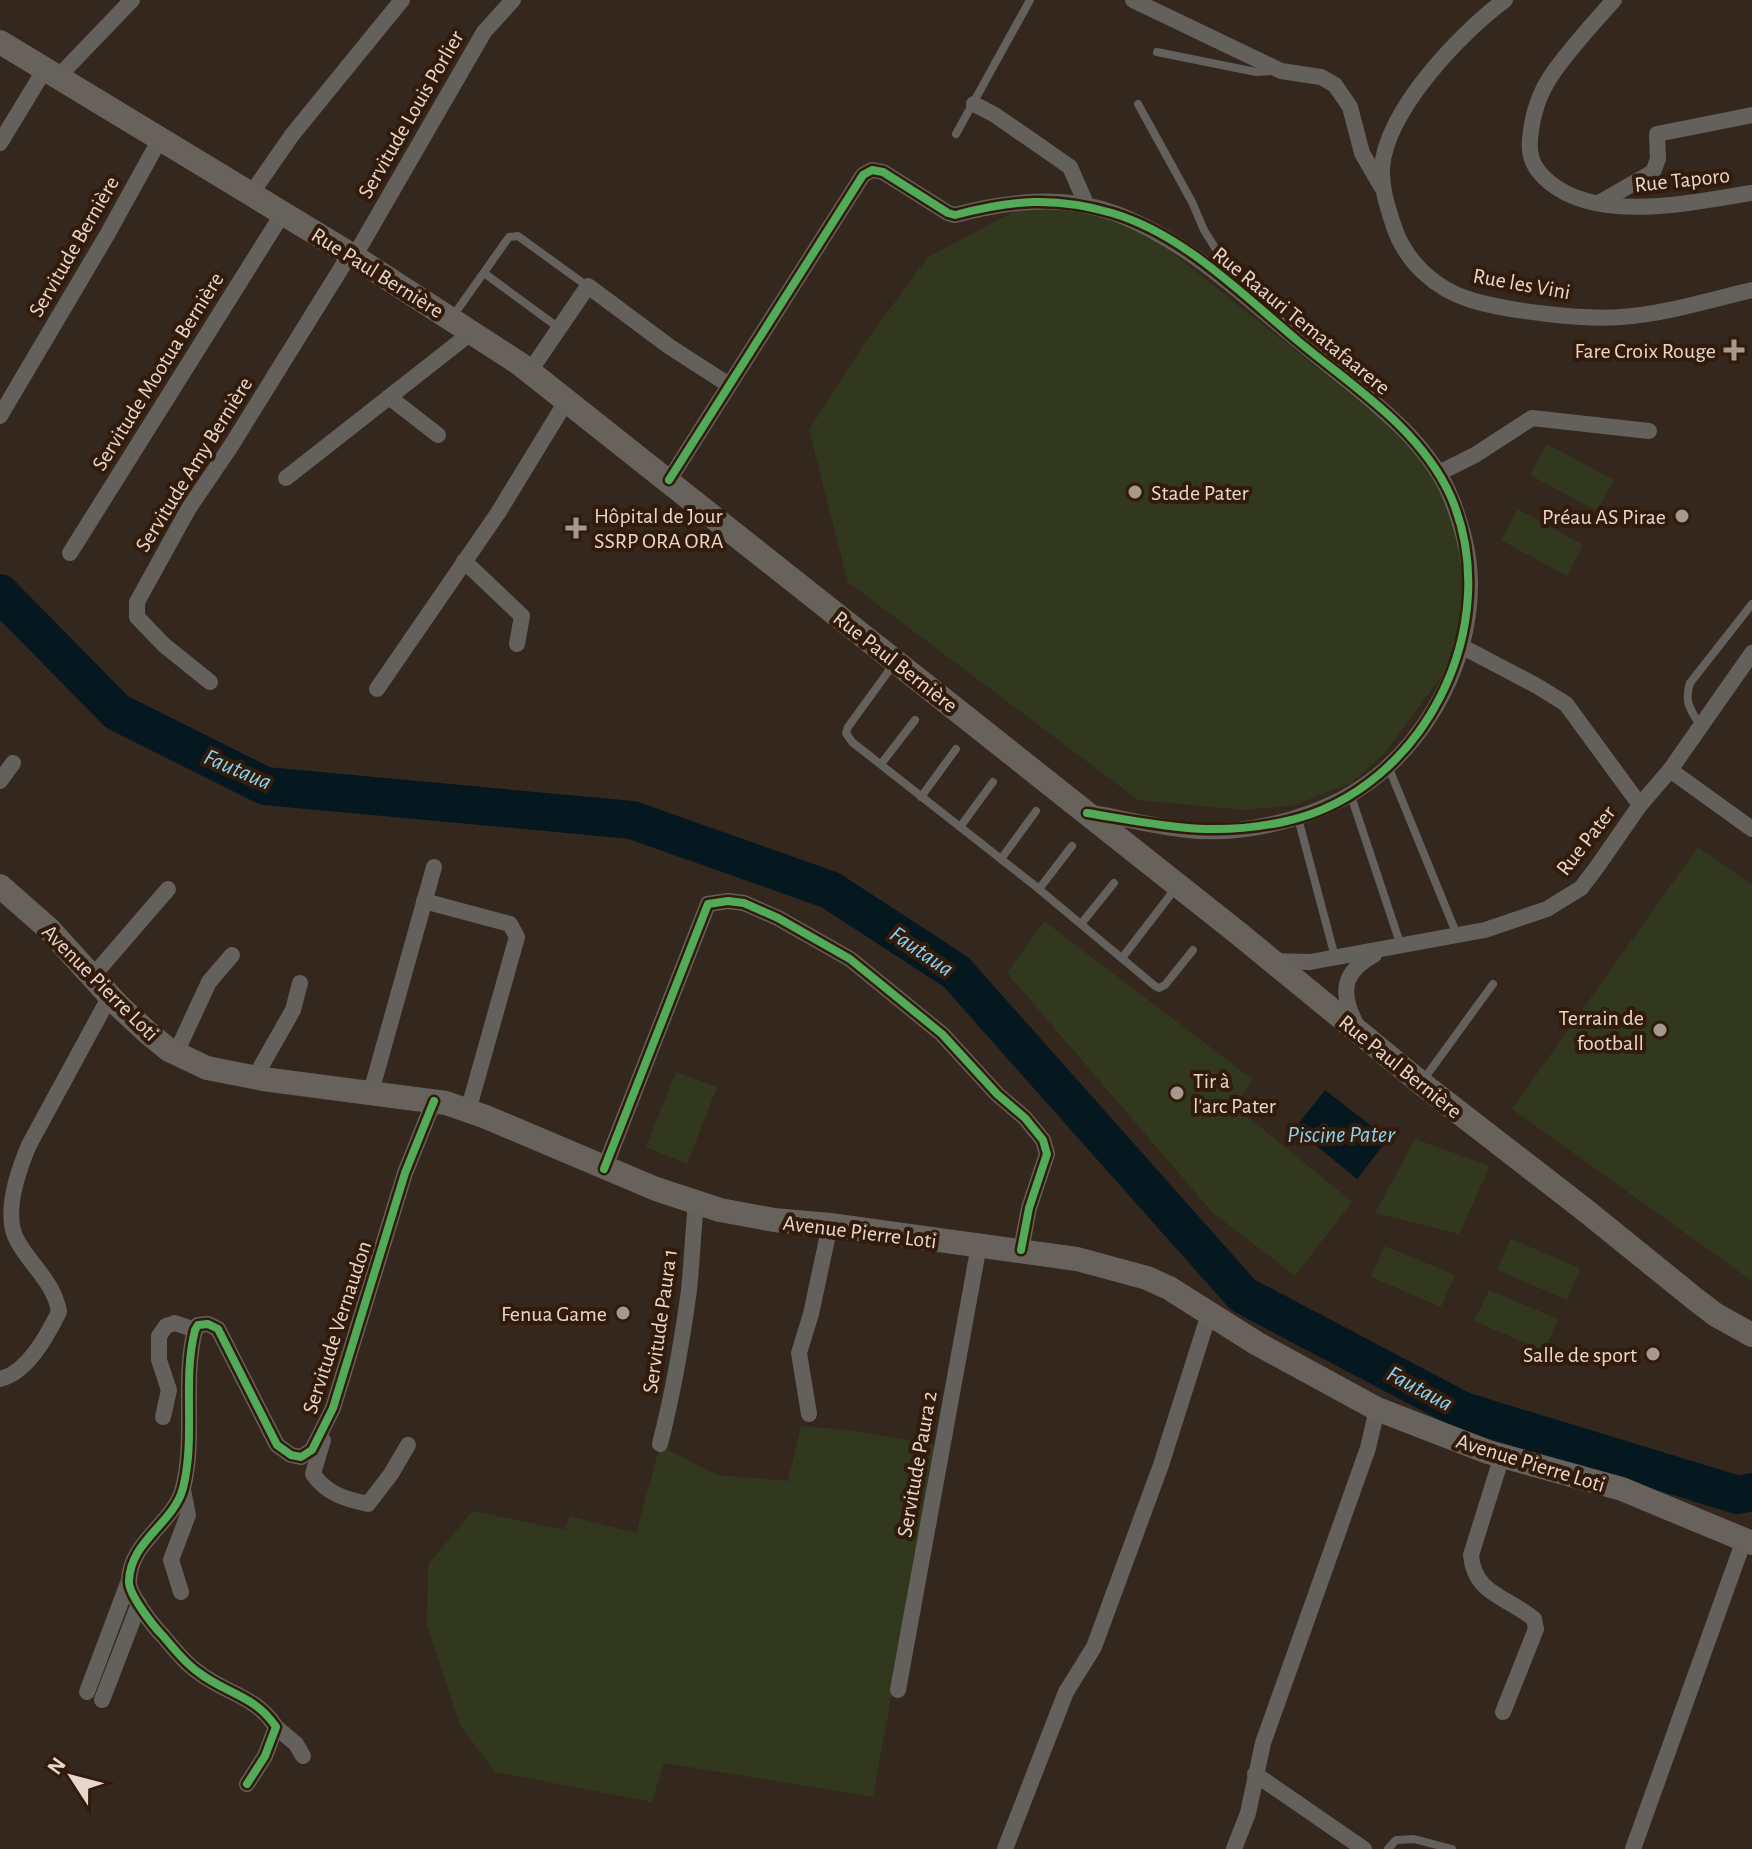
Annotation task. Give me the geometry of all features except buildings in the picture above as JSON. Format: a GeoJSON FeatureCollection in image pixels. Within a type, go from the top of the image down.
{"type":"FeatureCollection","features":[{"type":"Feature","properties":{"kind":"main road","name":"Rue Paul Bernière"},"geometry":{"type":"LineString","coordinates":[[0,42],[352,255],[530,371],[1087,813],[1421,1083],[1716,1315],[1752,1335]]}},
{"type":"Feature","properties":{"kind":"main road","name":"Avenue Pierre Loti"},"geometry":{"type":"LineString","coordinates":[[0,886],[49,929],[147,1032],[176,1053],[207,1068],[434,1101],[468,1111],[604,1169],[696,1203],[774,1220],[1077,1259],[1147,1278],[1292,1364],[1377,1409],[1502,1456],[1622,1489],[1748,1541]]}},
{"type":"Feature","properties":{"kind":"street"},"geometry":{"type":"LineString","coordinates":[[0,143],[52,73],[132,0]]}},
{"type":"Feature","properties":{"kind":"street"},"geometry":{"type":"LineString","coordinates":[[251,194],[292,135],[402,0]]}},
{"type":"Feature","properties":{"kind":"street","name":"Servitude Louis Porlier"},"geometry":{"type":"LineString","coordinates":[[352,255],[484,32],[513,0]]}},
{"type":"Feature","properties":{"kind":"street"},"geometry":{"type":"LineString","coordinates":[[1133,0],[1281,71],[1321,77],[1335,85],[1350,107],[1362,153],[1382,187]]}},
{"type":"Feature","properties":{"kind":"street","name":"Rue les Vini"},"geometry":{"type":"LineString","coordinates":[[1505,0],[1459,38],[1433,69],[1390,137],[1382,165],[1382,187],[1398,239],[1415,264],[1430,279],[1470,300],[1540,312],[1620,317],[1752,290]]}},
{"type":"Feature","properties":{"kind":"street","name":"Rue Taporo"},"geometry":{"type":"LineString","coordinates":[[1614,0],[1550,77],[1536,104],[1529,146],[1532,163],[1556,187],[1599,203],[1642,206],[1752,193]]}},
{"type":"Feature","properties":{"kind":"street"},"geometry":{"type":"LineString","coordinates":[[974,104],[1070,167],[1087,206]]}},
{"type":"Feature","properties":{"kind":"street"},"geometry":{"type":"LineString","coordinates":[[1599,203],[1653,172],[1658,159],[1657,134],[1752,115]]}},
{"type":"Feature","properties":{"kind":"street","name":"Servitude Bernière"},"geometry":{"type":"LineString","coordinates":[[0,416],[160,139]]}},
{"type":"Feature","properties":{"kind":"street","name":"Rue Raauri Tematafaarere"},"geometry":{"type":"LineString","coordinates":[[669,480],[863,175],[872,170],[883,172],[953,215],[1028,201],[1087,206],[1115,214],[1153,231],[1196,257],[1382,409],[1439,473],[1451,497],[1467,549],[1469,594],[1461,646],[1437,704],[1406,748],[1388,766],[1350,793],[1298,818],[1235,831],[1211,831],[1087,813]]}},
{"type":"Feature","properties":{"kind":"street","name":"Servitude Mootua Bernière"},"geometry":{"type":"LineString","coordinates":[[70,553],[283,213]]}},
{"type":"Feature","properties":{"kind":"street","name":"Servitude Amy Bernière"},"geometry":{"type":"LineString","coordinates":[[210,682],[164,645],[137,617],[137,602],[189,508],[352,255]]}},
{"type":"Feature","properties":{"kind":"street"},"geometry":{"type":"LineString","coordinates":[[530,371],[588,286],[670,347],[729,385]]}},
{"type":"Feature","properties":{"kind":"street"},"geometry":{"type":"LineString","coordinates":[[286,478],[472,332]]}},
{"type":"Feature","properties":{"kind":"street"},"geometry":{"type":"LineString","coordinates":[[389,397],[438,435]]}},
{"type":"Feature","properties":{"kind":"street"},"geometry":{"type":"LineString","coordinates":[[377,689],[498,513],[567,400]]}},
{"type":"Feature","properties":{"kind":"street"},"geometry":{"type":"LineString","coordinates":[[1439,473],[1475,455],[1532,418],[1649,431]]}},
{"type":"Feature","properties":{"kind":"street"},"geometry":{"type":"LineString","coordinates":[[464,561],[522,616],[517,644]]}},
{"type":"Feature","properties":{"kind":"street"},"geometry":{"type":"LineString","coordinates":[[1461,646],[1566,704],[1640,805]]}},
{"type":"Feature","properties":{"kind":"street","name":"Rue Pater"},"geometry":{"type":"LineString","coordinates":[[1272,961],[1310,962],[1458,936],[1520,920],[1547,909],[1581,888],[1640,805],[1670,770],[1752,653]]}},
{"type":"Feature","properties":{"kind":"street"},"geometry":{"type":"LineString","coordinates":[[0,781],[13,763]]}},
{"type":"Feature","properties":{"kind":"street"},"geometry":{"type":"LineString","coordinates":[[1670,770],[1752,829]]}},
{"type":"Feature","properties":{"kind":"street"},"geometry":{"type":"LineString","coordinates":[[371,1092],[434,867]]}},
{"type":"Feature","properties":{"kind":"street"},"geometry":{"type":"LineString","coordinates":[[92,977],[168,889]]}},
{"type":"Feature","properties":{"kind":"street"},"geometry":{"type":"LineString","coordinates":[[424,901],[510,924],[517,937],[468,1111]]}},
{"type":"Feature","properties":{"kind":"street"},"geometry":{"type":"LineString","coordinates":[[604,1169],[708,904],[728,901],[744,903],[818,939],[883,984],[942,1034],[1043,1140],[1047,1154],[1029,1208],[1021,1250]]}},
{"type":"Feature","properties":{"kind":"street","name":"Rue Pater"},"geometry":{"type":"LineString","coordinates":[[1360,1033],[1347,1008],[1349,975],[1357,964],[1382,950]]}},
{"type":"Feature","properties":{"kind":"street"},"geometry":{"type":"LineString","coordinates":[[176,1053],[209,982],[232,955]]}},
{"type":"Feature","properties":{"kind":"street"},"geometry":{"type":"LineString","coordinates":[[255,1077],[293,1010],[300,983]]}},
{"type":"Feature","properties":{"kind":"street"},"geometry":{"type":"LineString","coordinates":[[0,1379],[14,1375],[23,1365],[59,1312],[52,1288],[17,1241],[11,1222],[20,1166],[110,996]]}},
{"type":"Feature","properties":{"kind":"street","name":"Servitude Vernaudon"},"geometry":{"type":"LineString","coordinates":[[163,1417],[169,1390],[159,1360],[159,1336],[166,1326],[175,1323],[195,1330],[198,1325],[208,1324],[218,1329],[277,1445],[291,1455],[301,1457],[312,1450],[333,1408],[405,1173],[434,1101]]}},
{"type":"Feature","properties":{"kind":"street","name":"Servitude Paura 1"},"geometry":{"type":"LineString","coordinates":[[660,1444],[674,1387],[689,1290],[696,1203]]}},
{"type":"Feature","properties":{"kind":"street"},"geometry":{"type":"LineString","coordinates":[[809,1414],[799,1353],[811,1314],[830,1225]]}},
{"type":"Feature","properties":{"kind":"street","name":"Servitude Paura 2"},"geometry":{"type":"LineString","coordinates":[[898,1690],[979,1245]]}},
{"type":"Feature","properties":{"kind":"street"},"geometry":{"type":"LineString","coordinates":[[1005,1849],[1066,1692],[1094,1647],[1161,1465],[1209,1314]]}},
{"type":"Feature","properties":{"kind":"street"},"geometry":{"type":"LineString","coordinates":[[139,1604],[94,1696],[136,1554],[153,1529],[175,1507],[183,1490],[195,1330]]}},
{"type":"Feature","properties":{"kind":"street"},"geometry":{"type":"LineString","coordinates":[[333,1408],[313,1474],[322,1487],[333,1493],[368,1504],[408,1445]]}},
{"type":"Feature","properties":{"kind":"street"},"geometry":{"type":"LineString","coordinates":[[1234,1849],[1248,1813],[1255,1774],[1279,1696],[1368,1448],[1377,1409]]}},
{"type":"Feature","properties":{"kind":"street"},"geometry":{"type":"LineString","coordinates":[[1502,1456],[1471,1555],[1472,1571],[1478,1581],[1534,1619],[1536,1629],[1503,1712]]}},
{"type":"Feature","properties":{"kind":"street"},"geometry":{"type":"LineString","coordinates":[[181,1592],[171,1560],[188,1515],[183,1490]]}},
{"type":"Feature","properties":{"kind":"street"},"geometry":{"type":"LineString","coordinates":[[1633,1849],[1748,1541]]}},
{"type":"Feature","properties":{"kind":"street"},"geometry":{"type":"LineString","coordinates":[[128,1583],[162,1635],[197,1672],[252,1701],[296,1744],[303,1756]]}},
{"type":"Feature","properties":{"kind":"street"},"geometry":{"type":"LineString","coordinates":[[247,1784],[265,1756],[276,1727]]}},
{"type":"Feature","properties":{"kind":"street"},"geometry":{"type":"LineString","coordinates":[[1255,1774],[1364,1849]]}},
{"type":"Feature","properties":{"kind":"lane"},"geometry":{"type":"LineString","coordinates":[[956,134],[1030,0]]}},
{"type":"Feature","properties":{"kind":"lane"},"geometry":{"type":"LineString","coordinates":[[1157,52],[1256,72],[1281,71]]}},
{"type":"Feature","properties":{"kind":"lane"},"geometry":{"type":"LineString","coordinates":[[1138,104],[1224,262],[1233,288]]}},
{"type":"Feature","properties":{"kind":"lane"},"geometry":{"type":"LineString","coordinates":[[452,318],[509,237],[518,236],[588,286]]}},
{"type":"Feature","properties":{"kind":"lane"},"geometry":{"type":"LineString","coordinates":[[484,273],[559,328]]}},
{"type":"Feature","properties":{"kind":"lane"},"geometry":{"type":"LineString","coordinates":[[1700,725],[1687,706],[1690,683],[1752,604]]}},
{"type":"Feature","properties":{"kind":"lane"},"geometry":{"type":"LineString","coordinates":[[896,661],[846,733],[852,742],[1159,988],[1165,985],[1193,950]]}},
{"type":"Feature","properties":{"kind":"lane"},"geometry":{"type":"LineString","coordinates":[[881,764],[915,720]]}},
{"type":"Feature","properties":{"kind":"lane"},"geometry":{"type":"LineString","coordinates":[[921,797],[956,749]]}},
{"type":"Feature","properties":{"kind":"lane"},"geometry":{"type":"LineString","coordinates":[[1388,766],[1458,936]]}},
{"type":"Feature","properties":{"kind":"lane"},"geometry":{"type":"LineString","coordinates":[[960,827],[993,782]]}},
{"type":"Feature","properties":{"kind":"lane"},"geometry":{"type":"LineString","coordinates":[[1350,793],[1401,947]]}},
{"type":"Feature","properties":{"kind":"lane"},"geometry":{"type":"LineString","coordinates":[[1001,859],[1036,811]]}},
{"type":"Feature","properties":{"kind":"lane"},"geometry":{"type":"LineString","coordinates":[[1298,818],[1335,957]]}},
{"type":"Feature","properties":{"kind":"lane"},"geometry":{"type":"LineString","coordinates":[[1039,889],[1072,846]]}},
{"type":"Feature","properties":{"kind":"lane"},"geometry":{"type":"LineString","coordinates":[[1081,924],[1114,883]]}},
{"type":"Feature","properties":{"kind":"lane"},"geometry":{"type":"LineString","coordinates":[[1122,958],[1178,886]]}},
{"type":"Feature","properties":{"kind":"lane"},"geometry":{"type":"LineString","coordinates":[[1421,1083],[1493,984]]}},
{"type":"Feature","properties":{"kind":"lane"},"geometry":{"type":"LineString","coordinates":[[1388,1849],[1396,1840],[1414,1839],[1452,1849]]}},
{"type":"Feature","properties":{"kind":"green space","name":"Stade Pater"},"geometry":{"type":"Polygon","coordinates":[[[1032,202],[1098,211],[1153,237],[1415,446],[1453,510],[1463,561],[1466,615],[1444,673],[1384,754],[1351,783],[1295,805],[1243,810],[1138,800],[848,582],[809,430],[864,344],[928,257],[1032,202]]]}},
{"type":"Feature","properties":{"kind":"green space"},"geometry":{"type":"Polygon","coordinates":[[[1547,444],[1614,480],[1597,511],[1530,475],[1547,444]]]}},
{"type":"Feature","properties":{"kind":"green space"},"geometry":{"type":"Polygon","coordinates":[[[1518,509],[1583,545],[1567,576],[1501,540],[1518,509]]]}},
{"type":"Feature","properties":{"kind":"green space","name":"Terrain de football"},"geometry":{"type":"Polygon","coordinates":[[[1698,847],[1752,885],[1752,1281],[1512,1109],[1698,847]]]}},
{"type":"Feature","properties":{"kind":"green space","name":"Tir à l'arc Pater"},"geometry":{"type":"Polygon","coordinates":[[[1044,921],[1252,1079],[1236,1107],[1352,1202],[1295,1276],[1212,1212],[1007,973],[1044,921]]]}},
{"type":"Feature","properties":{"kind":"green space"},"geometry":{"type":"Polygon","coordinates":[[[676,1072],[717,1087],[687,1164],[646,1147],[676,1072]]]}},
{"type":"Feature","properties":{"kind":"green space"},"geometry":{"type":"Polygon","coordinates":[[[1415,1139],[1490,1166],[1459,1234],[1375,1213],[1415,1139]]]}},
{"type":"Feature","properties":{"kind":"green space"},"geometry":{"type":"Polygon","coordinates":[[[1511,1239],[1580,1268],[1567,1300],[1497,1270],[1511,1239]]]}},
{"type":"Feature","properties":{"kind":"green space"},"geometry":{"type":"Polygon","coordinates":[[[1385,1246],[1455,1275],[1441,1307],[1371,1277],[1385,1246]]]}},
{"type":"Feature","properties":{"kind":"green space"},"geometry":{"type":"Polygon","coordinates":[[[1489,1290],[1558,1319],[1544,1351],[1474,1321],[1489,1290]]]}},
{"type":"Feature","properties":{"kind":"green space"},"geometry":{"type":"Polygon","coordinates":[[[801,1426],[848,1430],[937,1445],[873,1797],[664,1763],[652,1802],[495,1772],[460,1725],[427,1625],[428,1564],[473,1511],[565,1530],[570,1516],[636,1533],[660,1446],[717,1475],[788,1481],[801,1426]]]}},
{"type":"Feature","properties":{"kind":"water","name":"Piscine Pater"},"geometry":{"type":"Polygon","coordinates":[[[1325,1090],[1388,1139],[1357,1179],[1295,1128],[1325,1090]]]}},
{"type":"Feature","properties":{"kind":"waterway","name":"Fautaua"},"geometry":{"type":"LineString","coordinates":[[0,593],[117,712],[265,786],[632,820],[830,890],[956,972],[1243,1295],[1463,1411],[1738,1495],[1752,1492]]}},
{"type":"Feature","properties":{"kind":"cycle path"},"geometry":{"type":"LineString","coordinates":[[669,480],[863,175],[872,170],[883,172],[955,215],[1033,202],[1071,204],[1112,213],[1163,235],[1211,267],[1384,410],[1422,450],[1438,473],[1451,497],[1465,546],[1468,597],[1459,648],[1441,695],[1414,739],[1378,775],[1336,803],[1287,821],[1234,829],[1186,828],[1087,813]]}},
{"type":"Feature","properties":{"kind":"cycle path"},"geometry":{"type":"LineString","coordinates":[[604,1169],[708,904],[728,901],[744,903],[778,918],[850,959],[942,1034],[1043,1140],[1047,1154],[1029,1208],[1021,1250]]}},
{"type":"Feature","properties":{"kind":"cycle path"},"geometry":{"type":"LineString","coordinates":[[247,1784],[265,1756],[276,1727],[259,1708],[209,1679],[184,1660],[142,1610],[129,1581],[137,1555],[171,1512],[183,1488],[189,1449],[189,1369],[195,1330],[198,1325],[208,1324],[218,1329],[277,1445],[291,1455],[301,1457],[312,1450],[333,1408],[405,1173],[434,1101]]}},
{"type":"Feature","properties":{"kind":"place","name":"Fare Croix Rouge"},"geometry":{"type":"Point","coordinates":[1734,350]}},
{"type":"Feature","properties":{"kind":"place","name":"Stade Pater"},"geometry":{"type":"Point","coordinates":[1135,492]}},
{"type":"Feature","properties":{"kind":"place","name":"Préau AS Pirae"},"geometry":{"type":"Point","coordinates":[1682,516]}},
{"type":"Feature","properties":{"kind":"place","name":"Hôpital de Jour SSRP ORA ORA"},"geometry":{"type":"Point","coordinates":[576,528]}},
{"type":"Feature","properties":{"kind":"place","name":"Terrain de football"},"geometry":{"type":"Point","coordinates":[1660,1030]}},
{"type":"Feature","properties":{"kind":"place","name":"Tir à l'arc Pater"},"geometry":{"type":"Point","coordinates":[1177,1093]}},
{"type":"Feature","properties":{"kind":"place","name":"Fenua Game"},"geometry":{"type":"Point","coordinates":[623,1313]}},
{"type":"Feature","properties":{"kind":"place","name":"Salle de sport"},"geometry":{"type":"Point","coordinates":[1653,1354]}}]}
